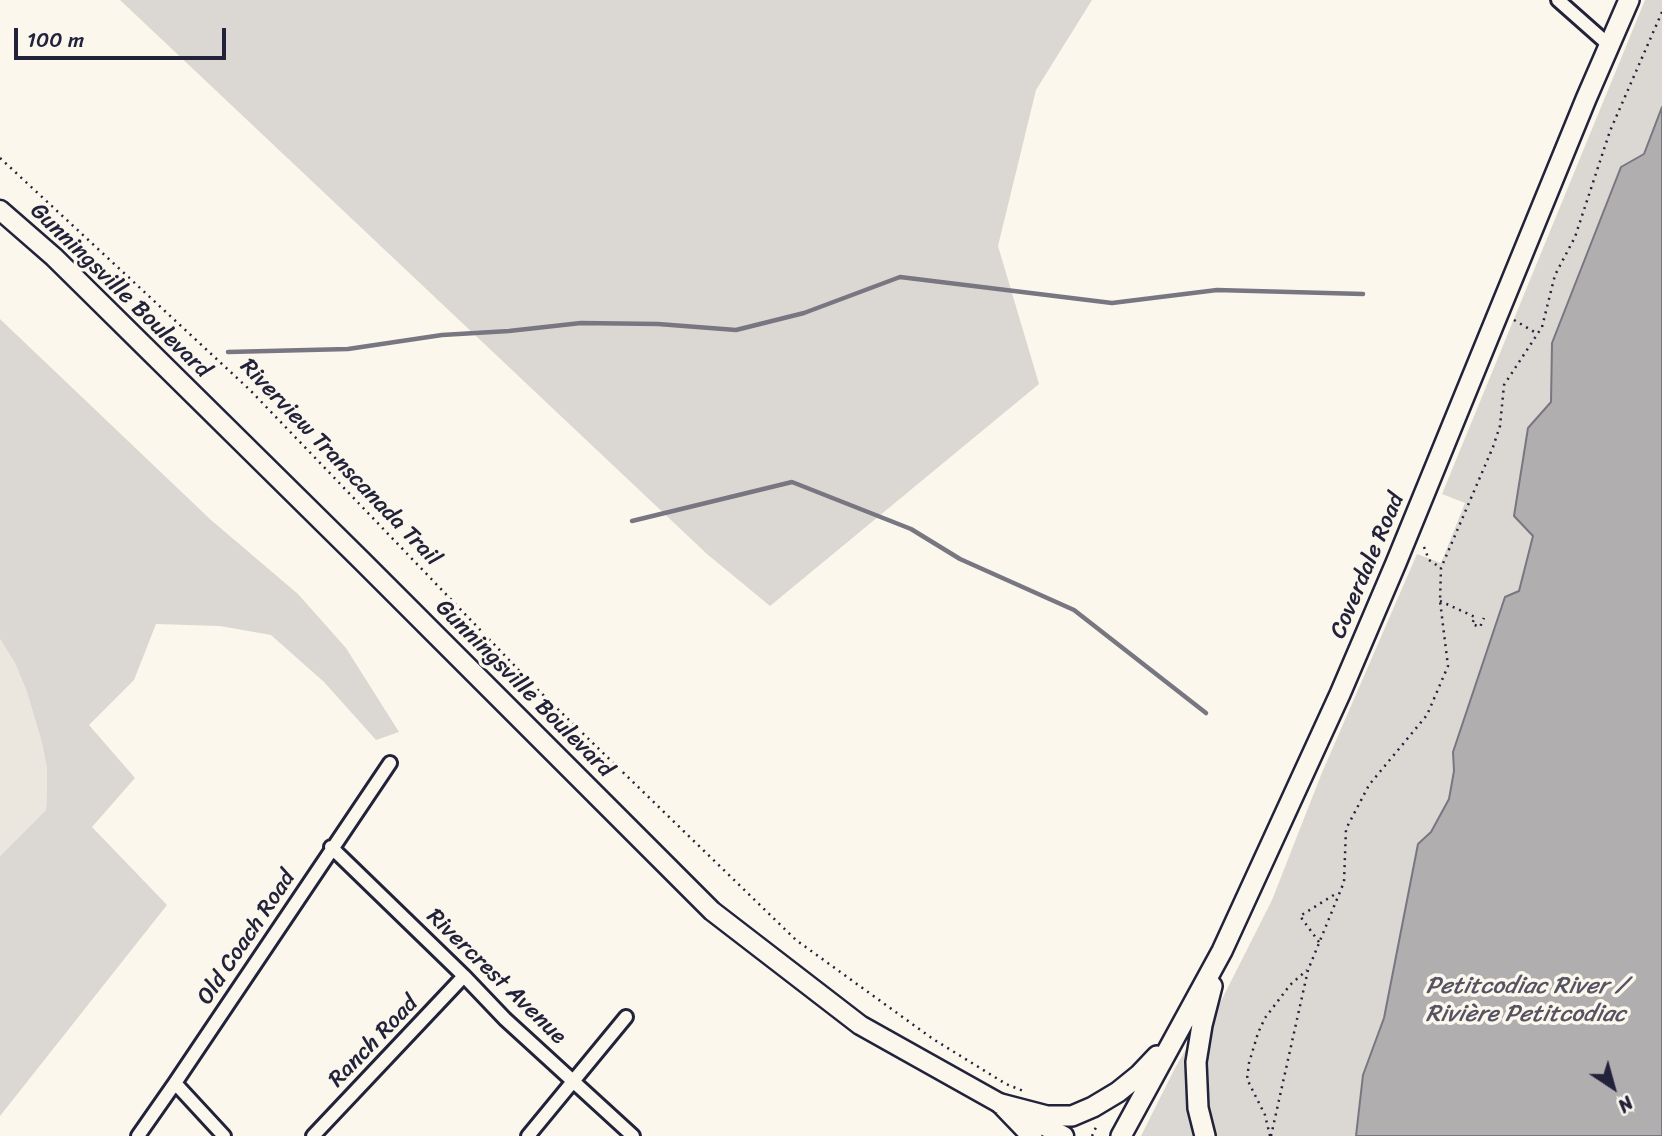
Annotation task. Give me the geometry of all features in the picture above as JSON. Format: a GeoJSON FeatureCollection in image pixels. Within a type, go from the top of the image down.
{"type":"FeatureCollection","features":[{"type":"Feature","properties":{"kind":"main road","name":"Coverdale Road"},"geometry":{"type":"LineString","coordinates":[[1121,1136],[1222,951],[1356,656],[1629,0]]}},
{"type":"Feature","properties":{"kind":"main road","name":"Gunningsville Boulevard"},"geometry":{"type":"LineString","coordinates":[[0,211],[74,277],[712,911],[860,1025],[1064,1136]]}},
{"type":"Feature","properties":{"kind":"main road"},"geometry":{"type":"LineString","coordinates":[[1205,1136],[1198,1108],[1196,1062],[1202,1025],[1222,951]]}},
{"type":"Feature","properties":{"kind":"main road"},"geometry":{"type":"LineString","coordinates":[[1001,1104],[1058,1117],[1072,1116],[1093,1107],[1139,1075],[1174,1037]]}},
{"type":"Feature","properties":{"kind":"main road"},"geometry":{"type":"LineString","coordinates":[[1001,1104],[1031,1136]]}},
{"type":"Feature","properties":{"kind":"street"},"geometry":{"type":"LineString","coordinates":[[1558,0],[1610,46]]}},
{"type":"Feature","properties":{"kind":"street","name":"Old Coach Road"},"geometry":{"type":"LineString","coordinates":[[138,1136],[390,763]]}},
{"type":"Feature","properties":{"kind":"street","name":"Rivercrest Avenue"},"geometry":{"type":"LineString","coordinates":[[331,847],[505,1019],[633,1136]]}},
{"type":"Feature","properties":{"kind":"street","name":"Ranch Road"},"geometry":{"type":"LineString","coordinates":[[313,1136],[464,976]]}},
{"type":"Feature","properties":{"kind":"street"},"geometry":{"type":"LineString","coordinates":[[528,1136],[626,1017]]}},
{"type":"Feature","properties":{"kind":"street"},"geometry":{"type":"LineString","coordinates":[[175,1083],[224,1136]]}},
{"type":"Feature","properties":{"kind":"path"},"geometry":{"type":"LineString","coordinates":[[1271,1136],[1308,970],[1344,882],[1346,829],[1369,785],[1427,715],[1448,667],[1440,601],[1441,568],[1493,447],[1500,426],[1504,388],[1517,364],[1532,345],[1545,318],[1555,275],[1575,237],[1610,131],[1662,12]]}},
{"type":"Feature","properties":{"kind":"path","name":"Riverview Transcanada Trail"},"geometry":{"type":"LineString","coordinates":[[0,158],[250,390],[535,687],[796,940],[933,1039],[1006,1084],[1031,1094]]}},
{"type":"Feature","properties":{"kind":"path"},"geometry":{"type":"LineString","coordinates":[[1499,310],[1538,334]]}},
{"type":"Feature","properties":{"kind":"path"},"geometry":{"type":"LineString","coordinates":[[1424,547],[1429,560],[1441,568]]}},
{"type":"Feature","properties":{"kind":"path"},"geometry":{"type":"LineString","coordinates":[[1440,601],[1475,617],[1472,624],[1480,627],[1485,618]]}},
{"type":"Feature","properties":{"kind":"path"},"geometry":{"type":"LineString","coordinates":[[1319,942],[1300,916],[1339,892]]}},
{"type":"Feature","properties":{"kind":"path"},"geometry":{"type":"LineString","coordinates":[[1271,1136],[1265,1115],[1248,1079],[1249,1063],[1265,1018],[1290,985],[1308,970]]}},
{"type":"Feature","properties":{"kind":"path"},"geometry":{"type":"LineString","coordinates":[[1092,1136],[1099,1121],[1093,1107]]}},
{"type":"Feature","properties":{"kind":"shaded area"},"geometry":{"type":"Polygon","coordinates":[[[120,0],[1092,0],[1036,90],[998,246],[1039,384],[770,606],[707,554],[120,0]]]}},
{"type":"Feature","properties":{"kind":"shaded area"},"geometry":{"type":"Polygon","coordinates":[[[1645,0],[1662,0],[1662,107],[1644,155],[1552,343],[1551,402],[1528,428],[1514,516],[1533,536],[1519,591],[1505,597],[1453,752],[1454,771],[1449,799],[1431,832],[1418,844],[1384,1018],[1363,1075],[1356,1136],[1215,1136],[1207,1102],[1205,1059],[1216,1011],[1272,900],[1321,775],[1417,554],[1441,563],[1465,503],[1442,494],[1645,0]]]}},
{"type":"Feature","properties":{"kind":"shaded area"},"geometry":{"type":"Polygon","coordinates":[[[0,319],[211,520],[298,594],[346,648],[399,732],[376,740],[324,682],[271,635],[220,626],[156,624],[134,680],[89,725],[135,778],[92,827],[167,905],[0,1116],[0,856],[46,810],[47,768],[27,692],[15,663],[0,639],[0,319]]]}},
{"type":"Feature","properties":{"kind":"shaded area"},"geometry":{"type":"Polygon","coordinates":[[[0,639],[15,663],[27,692],[42,743],[47,768],[47,790],[46,810],[0,856],[0,639]]]}},
{"type":"Feature","properties":{"kind":"shaded area"},"geometry":{"type":"Polygon","coordinates":[[[1189,1044],[1197,1136],[1141,1136],[1175,1068],[1189,1044]]]}},
{"type":"Feature","properties":{"kind":"water","name":"Petitcodiac River / Rivière Petitcodiac"},"geometry":{"type":"Polygon","coordinates":[[[1662,107],[1662,1136],[1356,1136],[1363,1075],[1384,1018],[1418,844],[1431,832],[1449,799],[1454,771],[1453,752],[1505,597],[1519,591],[1533,536],[1514,516],[1528,428],[1551,402],[1552,343],[1621,167],[1644,154],[1662,107]]]}},
{"type":"Feature","properties":{"kind":"waterway"},"geometry":{"type":"LineString","coordinates":[[228,352],[348,349],[442,335],[581,323],[658,324],[736,330],[804,313],[900,277],[1112,303],[1217,290],[1363,294]]}},
{"type":"Feature","properties":{"kind":"waterway"},"geometry":{"type":"LineString","coordinates":[[632,521],[792,482],[911,529],[960,559],[1074,610],[1206,713]]}}]}
